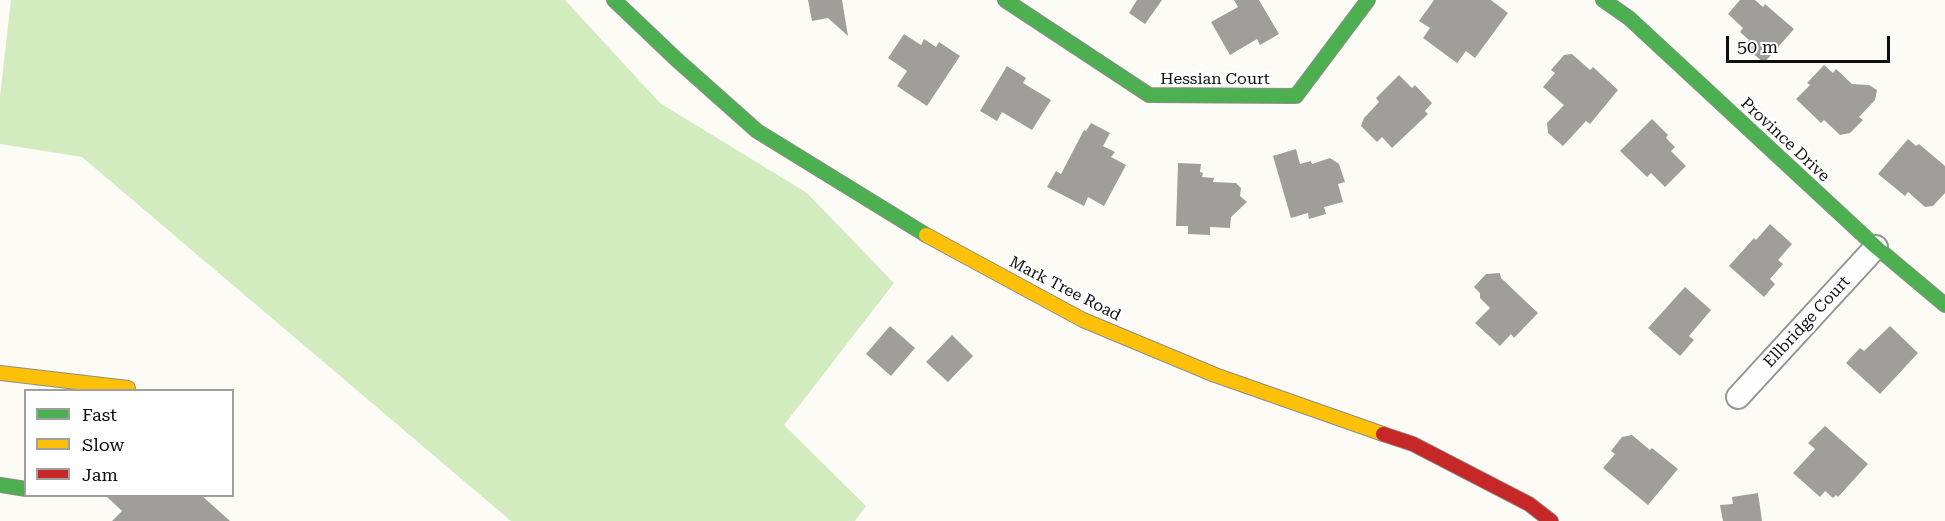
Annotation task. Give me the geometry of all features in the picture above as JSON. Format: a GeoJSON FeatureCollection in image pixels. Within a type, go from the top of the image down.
{"type":"FeatureCollection","features":[{"type":"Feature","properties":{"kind":"main road","name":"Mark Tree Road"},"geometry":{"type":"LineString","coordinates":[[614,0],[757,131],[907,225],[1083,320],[1215,375],[1413,444],[1529,504],[1551,521]]}},
{"type":"Feature","properties":{"kind":"main road","name":"Hessian Court"},"geometry":{"type":"LineString","coordinates":[[1005,0],[1149,95],[1296,96],[1368,0]]}},
{"type":"Feature","properties":{"kind":"main road","name":"Province Drive"},"geometry":{"type":"LineString","coordinates":[[1603,0],[1629,18],[1876,247],[1945,305]]}},
{"type":"Feature","properties":{"kind":"main road"},"geometry":{"type":"LineString","coordinates":[[0,373],[128,388]]}},
{"type":"Feature","properties":{"kind":"main road"},"geometry":{"type":"LineString","coordinates":[[0,485],[24,489]]}},
{"type":"Feature","properties":{"kind":"street","name":"Ellbridge Court"},"geometry":{"type":"LineString","coordinates":[[1738,397],[1876,247]]}},
{"type":"Feature","properties":{"kind":"green space"},"geometry":{"type":"Polygon","coordinates":[[[11,0],[565,0],[660,103],[807,193],[894,283],[784,425],[866,506],[855,521],[511,521],[82,157],[0,144],[0,96],[11,0]]]}},
{"type":"Feature","properties":{"kind":"building"},"geometry":{"type":"Polygon","coordinates":[[[808,0],[842,0],[848,36],[828,18],[812,21],[808,0]]]}},
{"type":"Feature","properties":{"kind":"building"},"geometry":{"type":"Polygon","coordinates":[[[1137,0],[1162,0],[1145,24],[1129,13],[1137,0]]]}},
{"type":"Feature","properties":{"kind":"building"},"geometry":{"type":"Polygon","coordinates":[[[1234,0],[1259,0],[1279,34],[1260,45],[1257,39],[1230,55],[1211,22],[1238,7],[1234,0]]]}},
{"type":"Feature","properties":{"kind":"building"},"geometry":{"type":"Polygon","coordinates":[[[1434,0],[1491,0],[1508,13],[1475,58],[1466,51],[1457,63],[1423,38],[1430,28],[1419,21],[1434,0]]]}},
{"type":"Feature","properties":{"kind":"building"},"geometry":{"type":"Polygon","coordinates":[[[1740,0],[1755,0],[1763,7],[1765,4],[1794,29],[1764,63],[1744,46],[1749,40],[1740,32],[1743,28],[1728,14],[1740,0]]]}},
{"type":"Feature","properties":{"kind":"building"},"geometry":{"type":"Polygon","coordinates":[[[904,34],[921,45],[924,39],[936,47],[939,42],[960,56],[927,106],[897,86],[907,71],[888,58],[904,34]]]}},
{"type":"Feature","properties":{"kind":"building"},"geometry":{"type":"Polygon","coordinates":[[[1572,54],[1590,70],[1593,67],[1618,90],[1590,124],[1586,121],[1563,146],[1548,133],[1547,123],[1564,105],[1543,87],[1555,73],[1551,70],[1564,55],[1572,54]]]}},
{"type":"Feature","properties":{"kind":"building"},"geometry":{"type":"Polygon","coordinates":[[[1824,65],[1833,73],[1836,69],[1852,84],[1869,85],[1877,90],[1875,100],[1859,117],[1863,120],[1850,133],[1840,135],[1824,120],[1821,123],[1796,99],[1810,85],[1807,83],[1824,65]]]}},
{"type":"Feature","properties":{"kind":"building"},"geometry":{"type":"Polygon","coordinates":[[[1007,66],[1026,78],[1023,83],[1051,100],[1032,130],[1002,112],[997,121],[980,111],[1007,66]]]}},
{"type":"Feature","properties":{"kind":"building"},"geometry":{"type":"Polygon","coordinates":[[[1399,75],[1412,88],[1415,85],[1432,103],[1425,111],[1428,114],[1392,148],[1382,137],[1377,142],[1361,126],[1364,118],[1379,102],[1376,98],[1399,75]]]}},
{"type":"Feature","properties":{"kind":"building"},"geometry":{"type":"Polygon","coordinates":[[[1652,119],[1668,135],[1666,138],[1675,147],[1671,151],[1686,166],[1665,187],[1651,173],[1647,177],[1620,151],[1652,119]]]}},
{"type":"Feature","properties":{"kind":"building"},"geometry":{"type":"Polygon","coordinates":[[[1091,123],[1110,133],[1103,146],[1115,152],[1111,157],[1126,165],[1104,206],[1088,197],[1084,206],[1047,187],[1056,171],[1061,174],[1084,130],[1086,131],[1091,123]]]}},
{"type":"Feature","properties":{"kind":"building"},"geometry":{"type":"Polygon","coordinates":[[[1908,139],[1916,146],[1919,144],[1945,166],[1945,193],[1933,206],[1925,207],[1908,192],[1905,196],[1878,174],[1908,139]]]}},
{"type":"Feature","properties":{"kind":"building"},"geometry":{"type":"Polygon","coordinates":[[[1296,149],[1300,164],[1311,161],[1312,164],[1330,158],[1339,164],[1345,182],[1338,184],[1343,202],[1324,207],[1326,214],[1309,219],[1308,213],[1291,218],[1273,156],[1296,149]]]}},
{"type":"Feature","properties":{"kind":"building"},"geometry":{"type":"Polygon","coordinates":[[[1178,163],[1201,164],[1202,177],[1214,178],[1213,182],[1236,183],[1241,188],[1240,196],[1247,202],[1231,217],[1230,228],[1210,227],[1210,235],[1188,234],[1188,226],[1176,226],[1178,163]]]}},
{"type":"Feature","properties":{"kind":"building"},"geometry":{"type":"Polygon","coordinates":[[[1770,224],[1792,244],[1778,260],[1783,264],[1770,279],[1775,284],[1764,297],[1729,266],[1770,224]]]}},
{"type":"Feature","properties":{"kind":"building"},"geometry":{"type":"Polygon","coordinates":[[[1500,273],[1501,278],[1538,313],[1514,338],[1511,334],[1500,346],[1475,323],[1490,308],[1480,298],[1480,293],[1474,287],[1486,274],[1500,273]]]}},
{"type":"Feature","properties":{"kind":"building"},"geometry":{"type":"Polygon","coordinates":[[[1685,287],[1711,310],[1689,336],[1694,340],[1680,356],[1648,328],[1685,287]]]}},
{"type":"Feature","properties":{"kind":"building"},"geometry":{"type":"Polygon","coordinates":[[[890,326],[915,348],[891,376],[866,354],[890,326]]]}},
{"type":"Feature","properties":{"kind":"building"},"geometry":{"type":"Polygon","coordinates":[[[1890,326],[1918,353],[1880,394],[1846,363],[1860,348],[1864,351],[1890,326]]]}},
{"type":"Feature","properties":{"kind":"building"},"geometry":{"type":"Polygon","coordinates":[[[952,335],[973,356],[948,382],[926,362],[952,335]]]}},
{"type":"Feature","properties":{"kind":"building"},"geometry":{"type":"Polygon","coordinates":[[[1825,426],[1868,464],[1838,497],[1836,495],[1833,498],[1825,491],[1820,497],[1793,473],[1815,449],[1808,443],[1825,426]]]}},
{"type":"Feature","properties":{"kind":"building"},"geometry":{"type":"Polygon","coordinates":[[[1632,435],[1678,469],[1648,505],[1603,468],[1615,454],[1611,451],[1622,437],[1632,435]]]}},
{"type":"Feature","properties":{"kind":"building"},"geometry":{"type":"Polygon","coordinates":[[[1758,493],[1762,521],[1723,521],[1720,505],[1733,504],[1732,497],[1758,493]]]}},
{"type":"Feature","properties":{"kind":"building"},"geometry":{"type":"Polygon","coordinates":[[[107,497],[203,497],[230,521],[112,521],[122,511],[107,497]]]}},
{"type":"Feature","properties":{"kind":"traffic: fast"},"geometry":{"type":"LineString","coordinates":[[614,0],[757,131],[926,235]]}},
{"type":"Feature","properties":{"kind":"traffic: fast"},"geometry":{"type":"LineString","coordinates":[[1005,0],[1149,95],[1296,96],[1368,0]]}},
{"type":"Feature","properties":{"kind":"traffic: fast"},"geometry":{"type":"LineString","coordinates":[[1603,0],[1629,18],[1876,247],[1945,305]]}},
{"type":"Feature","properties":{"kind":"traffic: fast"},"geometry":{"type":"LineString","coordinates":[[0,485],[24,489]]}},
{"type":"Feature","properties":{"kind":"traffic: slow"},"geometry":{"type":"LineString","coordinates":[[926,235],[1083,320],[1215,375],[1383,434]]}},
{"type":"Feature","properties":{"kind":"traffic: slow"},"geometry":{"type":"LineString","coordinates":[[0,373],[128,388]]}},
{"type":"Feature","properties":{"kind":"traffic: jam"},"geometry":{"type":"LineString","coordinates":[[1383,434],[1413,444],[1529,504],[1551,521]]}}]}
